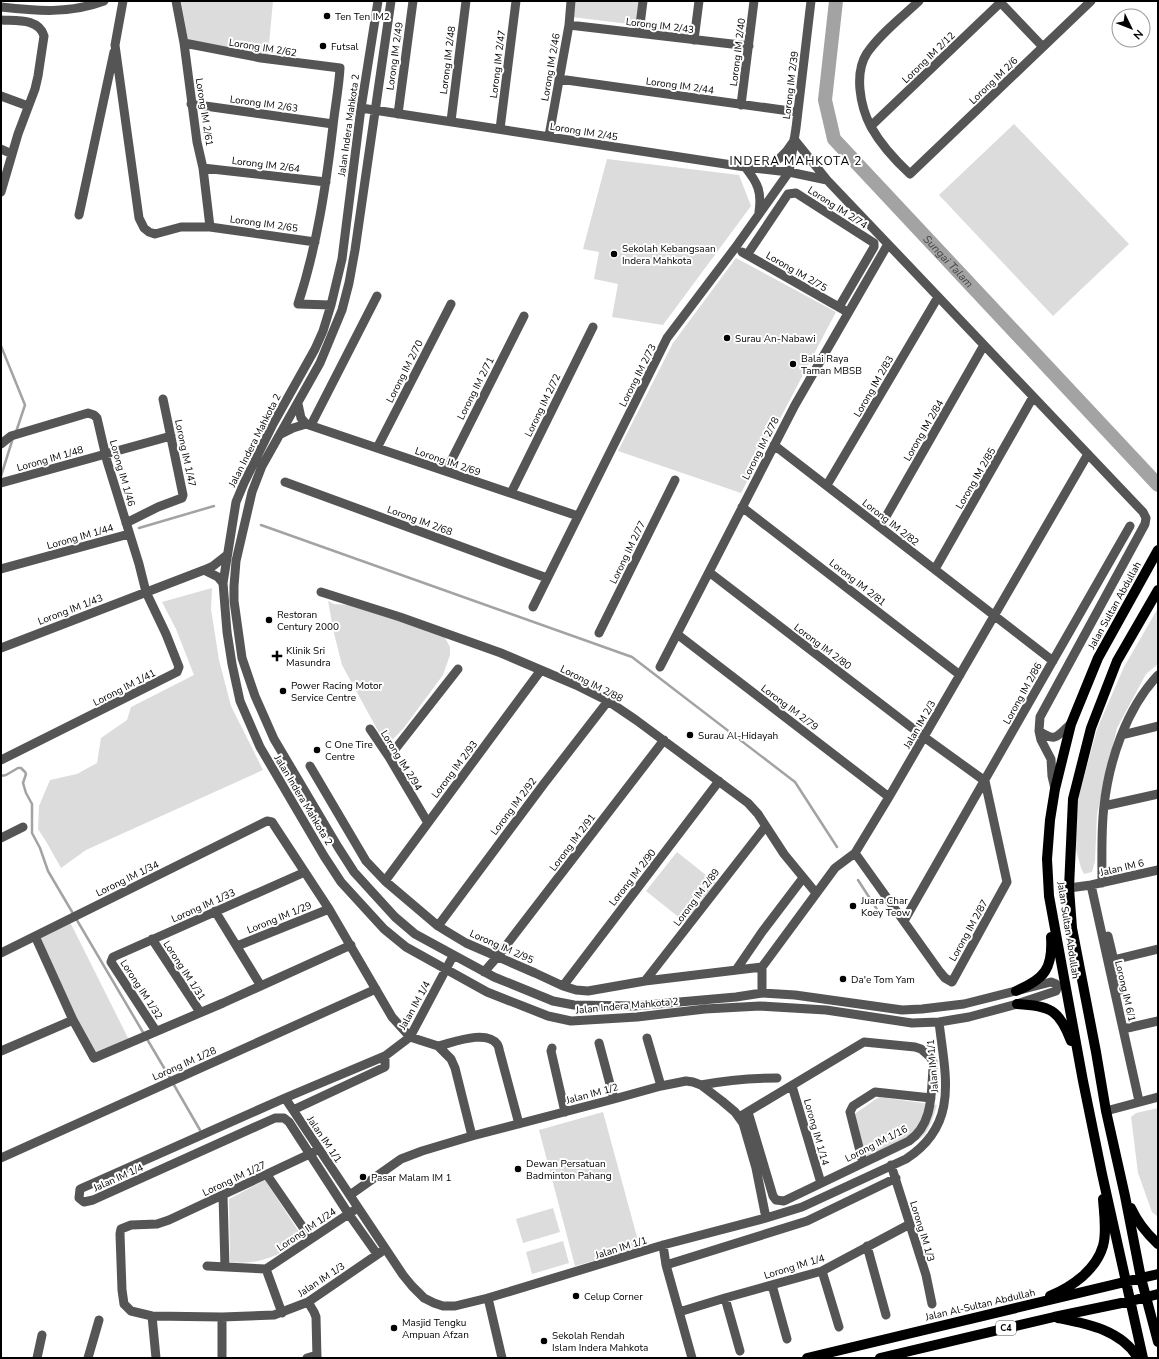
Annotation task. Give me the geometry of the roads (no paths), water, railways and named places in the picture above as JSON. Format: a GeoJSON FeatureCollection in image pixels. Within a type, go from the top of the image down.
{"type":"FeatureCollection","features":[{"type":"Feature","properties":{"kind":"main road","name":"Jalan Sultan Abdullah"},"geometry":{"type":"LineString","coordinates":[[1143,1358],[1083,1081],[1050,896],[1047,859],[1050,820],[1055,789],[1071,724],[1098,658],[1158,551]]}},
{"type":"Feature","properties":{"kind":"main road","name":"Jalan Sultan Abdullah"},"geometry":{"type":"LineString","coordinates":[[1158,590],[1117,661],[1091,728],[1073,799],[1069,888],[1072,928],[1106,1111],[1141,1278],[1158,1342]]}},
{"type":"Feature","properties":{"kind":"main road"},"geometry":{"type":"LineString","coordinates":[[1016,991],[1030,985],[1040,978],[1050,965],[1052,949],[1050,896]]}},
{"type":"Feature","properties":{"kind":"main road"},"geometry":{"type":"LineString","coordinates":[[1017,1004],[1038,1005],[1050,1008],[1056,1014],[1067,1032],[1075,1052],[1083,1081]]}},
{"type":"Feature","properties":{"kind":"main road"},"geometry":{"type":"LineString","coordinates":[[1000,1311],[1052,1295],[1068,1286],[1088,1271],[1098,1259],[1105,1235],[1102,1174]]}},
{"type":"Feature","properties":{"kind":"main road"},"geometry":{"type":"LineString","coordinates":[[1125,1196],[1136,1218],[1146,1233],[1158,1244]]}},
{"type":"Feature","properties":{"kind":"main road","name":"Jalan Al-Sultan Abdullah"},"geometry":{"type":"LineString","coordinates":[[807,1358],[1158,1274]]}},
{"type":"Feature","properties":{"kind":"main road","name":"C4"},"geometry":{"type":"LineString","coordinates":[[884,1357],[1158,1294]]}},
{"type":"Feature","properties":{"kind":"main road"},"geometry":{"type":"LineString","coordinates":[[1054,1317],[1082,1322],[1102,1329],[1120,1339],[1138,1358]]}},
{"type":"Feature","properties":{"kind":"street"},"geometry":{"type":"LineString","coordinates":[[1,7],[50,11],[68,10],[104,1]]}},
{"type":"Feature","properties":{"kind":"street"},"geometry":{"type":"LineString","coordinates":[[79,215],[123,1]]}},
{"type":"Feature","properties":{"kind":"street","name":"Lorong IM 2/61"},"geometry":{"type":"LineString","coordinates":[[176,1],[184,43],[197,142],[203,168],[210,227]]}},
{"type":"Feature","properties":{"kind":"street","name":"Jalan Indera Mahkota 2"},"geometry":{"type":"LineString","coordinates":[[378,1],[361,108],[342,259],[332,305],[315,349],[273,424],[236,502],[223,584],[227,632],[240,701],[260,747],[324,856],[341,882],[384,929],[406,947],[487,992],[548,1016],[571,1021],[637,1017],[705,1009],[760,1006],[826,1010],[912,1023],[939,1022],[968,1017],[1017,1004],[1056,991],[1056,984],[1051,982],[964,1004],[902,1010],[796,995],[762,993],[728,998],[634,1006],[574,1005],[553,1001],[494,977],[415,934],[395,917],[354,872],[274,739],[255,696],[242,658],[234,600],[234,586],[236,561],[252,492],[262,466],[320,363],[342,310],[355,250],[391,1]]}},
{"type":"Feature","properties":{"kind":"street","name":"Lorong IM 2/49"},"geometry":{"type":"LineString","coordinates":[[398,114],[413,1]]}},
{"type":"Feature","properties":{"kind":"street","name":"Lorong IM 2/48"},"geometry":{"type":"LineString","coordinates":[[451,122],[466,1]]}},
{"type":"Feature","properties":{"kind":"street","name":"Lorong IM 2/47"},"geometry":{"type":"LineString","coordinates":[[500,129],[516,1]]}},
{"type":"Feature","properties":{"kind":"street","name":"Lorong IM 2/46"},"geometry":{"type":"LineString","coordinates":[[549,136],[569,25],[571,1]]}},
{"type":"Feature","properties":{"kind":"street"},"geometry":{"type":"LineString","coordinates":[[639,33],[643,1]]}},
{"type":"Feature","properties":{"kind":"street"},"geometry":{"type":"LineString","coordinates":[[694,40],[699,1]]}},
{"type":"Feature","properties":{"kind":"street","name":"Lorong IM 2/40"},"geometry":{"type":"LineString","coordinates":[[741,105],[754,1]]}},
{"type":"Feature","properties":{"kind":"street","name":"Lorong IM 2/39"},"geometry":{"type":"LineString","coordinates":[[789,172],[811,1]]}},
{"type":"Feature","properties":{"kind":"street"},"geometry":{"type":"LineString","coordinates":[[871,126],[860,95],[861,66],[867,54],[878,40],[919,1]]}},
{"type":"Feature","properties":{"kind":"street"},"geometry":{"type":"LineString","coordinates":[[1000,2],[1043,47]]}},
{"type":"Feature","properties":{"kind":"street","name":"Lorong IM 2/12"},"geometry":{"type":"LineString","coordinates":[[871,126],[1000,2]]}},
{"type":"Feature","properties":{"kind":"street","name":"Lorong IM 2/6"},"geometry":{"type":"LineString","coordinates":[[871,126],[888,150],[910,174],[1043,47],[1087,2]]}},
{"type":"Feature","properties":{"kind":"street"},"geometry":{"type":"LineString","coordinates":[[1,20],[29,22],[42,30],[44,36],[38,76],[1,192]]}},
{"type":"Feature","properties":{"kind":"street","name":"Lorong IM 2/43"},"geometry":{"type":"LineString","coordinates":[[569,25],[749,46]]}},
{"type":"Feature","properties":{"kind":"street","name":"Lorong IM 2/62"},"geometry":{"type":"LineString","coordinates":[[184,43],[262,58],[340,68],[333,124]]}},
{"type":"Feature","properties":{"kind":"street","name":"Lorong IM 2/65"},"geometry":{"type":"LineString","coordinates":[[115,45],[139,218],[144,228],[155,234],[181,228],[210,227],[316,242]]}},
{"type":"Feature","properties":{"kind":"street","name":"Lorong IM 2/44"},"geometry":{"type":"LineString","coordinates":[[559,79],[797,112]]}},
{"type":"Feature","properties":{"kind":"street"},"geometry":{"type":"LineString","coordinates":[[1,96],[28,106]]}},
{"type":"Feature","properties":{"kind":"street","name":"Lorong IM 2/63"},"geometry":{"type":"LineString","coordinates":[[191,104],[333,124]]}},
{"type":"Feature","properties":{"kind":"street","name":"Lorong IM 2/45"},"geometry":{"type":"LineString","coordinates":[[361,108],[745,167],[789,172],[828,180]]}},
{"type":"Feature","properties":{"kind":"street"},"geometry":{"type":"LineString","coordinates":[[332,305],[298,304],[316,242],[326,182],[333,124]]}},
{"type":"Feature","properties":{"kind":"street"},"geometry":{"type":"LineString","coordinates":[[760,169],[770,166],[777,161],[789,148],[794,139],[828,180],[1143,512],[1146,518],[1145,524],[1040,717],[1040,740],[1050,759],[1055,789]]}},
{"type":"Feature","properties":{"kind":"street"},"geometry":{"type":"LineString","coordinates":[[1,150],[12,154]]}},
{"type":"Feature","properties":{"kind":"street"},"geometry":{"type":"LineString","coordinates":[[745,167],[758,186],[760,195],[758,216]]}},
{"type":"Feature","properties":{"kind":"street","name":"Lorong IM 2/64"},"geometry":{"type":"LineString","coordinates":[[203,168],[326,182]]}},
{"type":"Feature","properties":{"kind":"street","name":"Lorong IM 2/73"},"geometry":{"type":"LineString","coordinates":[[533,606],[668,338],[789,172]]}},
{"type":"Feature","properties":{"kind":"street","name":"Lorong IM 2/74"},"geometry":{"type":"LineString","coordinates":[[747,255],[788,194],[796,193],[874,243],[874,247],[839,307]]}},
{"type":"Feature","properties":{"kind":"street","name":"Lorong IM 2/78"},"geometry":{"type":"LineString","coordinates":[[660,667],[795,405],[888,244]]}},
{"type":"Feature","properties":{"kind":"street","name":"Lorong IM 2/75"},"geometry":{"type":"LineString","coordinates":[[735,248],[848,313]]}},
{"type":"Feature","properties":{"kind":"street"},"geometry":{"type":"LineString","coordinates":[[309,425],[377,296]]}},
{"type":"Feature","properties":{"kind":"street","name":"Lorong IM 2/83"},"geometry":{"type":"LineString","coordinates":[[827,485],[938,296]]}},
{"type":"Feature","properties":{"kind":"street","name":"Lorong IM 2/70"},"geometry":{"type":"LineString","coordinates":[[378,448],[451,304]]}},
{"type":"Feature","properties":{"kind":"street","name":"Lorong IM 2/71"},"geometry":{"type":"LineString","coordinates":[[446,471],[524,316]]}},
{"type":"Feature","properties":{"kind":"street","name":"Lorong IM 2/72"},"geometry":{"type":"LineString","coordinates":[[511,493],[593,326]]}},
{"type":"Feature","properties":{"kind":"street","name":"Lorong IM 2/84"},"geometry":{"type":"LineString","coordinates":[[880,527],[984,345]]}},
{"type":"Feature","properties":{"kind":"street","name":"Lorong IM 2/85"},"geometry":{"type":"LineString","coordinates":[[935,570],[1033,397]]}},
{"type":"Feature","properties":{"kind":"street","name":"Lorong IM 1/47"},"geometry":{"type":"LineString","coordinates":[[126,523],[158,507],[182,498],[183,495],[163,400]]}},
{"type":"Feature","properties":{"kind":"street"},"geometry":{"type":"LineString","coordinates":[[298,404],[301,418],[309,425]]}},
{"type":"Feature","properties":{"kind":"street","name":"Lorong IM 1/46"},"geometry":{"type":"LineString","coordinates":[[1,444],[15,434],[88,413],[94,415],[97,418],[105,454],[129,534]]}},
{"type":"Feature","properties":{"kind":"street"},"geometry":{"type":"LineString","coordinates":[[281,434],[293,428],[309,425]]}},
{"type":"Feature","properties":{"kind":"street","name":"Lorong IM 2/69"},"geometry":{"type":"LineString","coordinates":[[309,425],[578,516]]}},
{"type":"Feature","properties":{"kind":"street","name":"Lorong IM 1/48"},"geometry":{"type":"LineString","coordinates":[[4,482],[171,436]]}},
{"type":"Feature","properties":{"kind":"street","name":"Lorong IM 2/82"},"geometry":{"type":"LineString","coordinates":[[774,445],[1053,661]]}},
{"type":"Feature","properties":{"kind":"street","name":"Jalan IM 2/3"},"geometry":{"type":"LineString","coordinates":[[762,967],[835,868],[855,853],[1088,454]]}},
{"type":"Feature","properties":{"kind":"street","name":"Lorong IM 2/77"},"geometry":{"type":"LineString","coordinates":[[599,633],[675,480]]}},
{"type":"Feature","properties":{"kind":"street","name":"Lorong IM 2/68"},"geometry":{"type":"LineString","coordinates":[[285,482],[547,578]]}},
{"type":"Feature","properties":{"kind":"street","name":"Lorong IM 2/81"},"geometry":{"type":"LineString","coordinates":[[742,507],[960,675]]}},
{"type":"Feature","properties":{"kind":"street","name":"Lorong IM 2/86"},"geometry":{"type":"LineString","coordinates":[[904,921],[1130,526]]}},
{"type":"Feature","properties":{"kind":"street","name":"Lorong IM 1/44"},"geometry":{"type":"LineString","coordinates":[[1,569],[129,534],[146,592]]}},
{"type":"Feature","properties":{"kind":"street","name":"Lorong IM 1/43"},"geometry":{"type":"LineString","coordinates":[[1,648],[204,570],[213,566],[227,555]]}},
{"type":"Feature","properties":{"kind":"street"},"geometry":{"type":"LineString","coordinates":[[204,570],[218,577],[223,584]]}},
{"type":"Feature","properties":{"kind":"street","name":"Lorong IM 2/80"},"geometry":{"type":"LineString","coordinates":[[709,572],[924,737],[985,781]]}},
{"type":"Feature","properties":{"kind":"street","name":"Lorong IM 1/41"},"geometry":{"type":"LineString","coordinates":[[1,760],[177,672],[179,667],[166,634],[146,592]]}},
{"type":"Feature","properties":{"kind":"street","name":"Lorong IM 2/88"},"geometry":{"type":"LineString","coordinates":[[321,592],[400,617],[501,653],[576,685],[608,701],[664,740],[748,803],[758,814],[765,827],[784,854],[816,893]]}},
{"type":"Feature","properties":{"kind":"street","name":"Lorong IM 2/79"},"geometry":{"type":"LineString","coordinates":[[677,634],[889,797]]}},
{"type":"Feature","properties":{"kind":"street"},"geometry":{"type":"LineString","coordinates":[[389,757],[458,669]]}},
{"type":"Feature","properties":{"kind":"street","name":"Lorong IM 2/93"},"geometry":{"type":"LineString","coordinates":[[385,881],[541,670]]}},
{"type":"Feature","properties":{"kind":"street","name":"Lorong IM 6/1"},"geometry":{"type":"LineString","coordinates":[[1142,1100],[1096,884],[1104,806],[1111,769],[1122,735],[1141,697],[1158,675]]}},
{"type":"Feature","properties":{"kind":"street","name":"Lorong IM 2/92"},"geometry":{"type":"LineString","coordinates":[[438,926],[547,779],[608,701]]}},
{"type":"Feature","properties":{"kind":"street"},"geometry":{"type":"LineString","coordinates":[[1039,731],[1049,738],[1053,738],[1058,736],[1071,724]]}},
{"type":"Feature","properties":{"kind":"street"},"geometry":{"type":"LineString","coordinates":[[1122,735],[1158,726]]}},
{"type":"Feature","properties":{"kind":"street","name":"Lorong IM 2/94"},"geometry":{"type":"LineString","coordinates":[[370,729],[389,757],[428,823]]}},
{"type":"Feature","properties":{"kind":"street","name":"Lorong IM 2/91"},"geometry":{"type":"LineString","coordinates":[[484,972],[498,956],[664,740]]}},
{"type":"Feature","properties":{"kind":"street","name":"Lorong IM 2/95"},"geometry":{"type":"LineString","coordinates":[[310,766],[366,860],[385,881],[438,926],[466,943],[563,986],[576,990],[588,991],[644,981],[762,967]]}},
{"type":"Feature","properties":{"kind":"street","name":"Lorong IM 2/90"},"geometry":{"type":"LineString","coordinates":[[563,986],[719,781]]}},
{"type":"Feature","properties":{"kind":"street","name":"Lorong IM 2/87"},"geometry":{"type":"LineString","coordinates":[[904,921],[926,954],[945,978],[952,982],[1006,882],[985,781]]}},
{"type":"Feature","properties":{"kind":"street"},"geometry":{"type":"LineString","coordinates":[[1104,806],[1158,794]]}},
{"type":"Feature","properties":{"kind":"street","name":"Lorong IM 1/34"},"geometry":{"type":"LineString","coordinates":[[1,953],[263,823],[270,822],[274,824],[305,872]]}},
{"type":"Feature","properties":{"kind":"street"},"geometry":{"type":"LineString","coordinates":[[1,838],[23,827]]}},
{"type":"Feature","properties":{"kind":"street","name":"Lorong IM 2/89"},"geometry":{"type":"LineString","coordinates":[[644,981],[765,827]]}},
{"type":"Feature","properties":{"kind":"street"},"geometry":{"type":"LineString","coordinates":[[855,853],[883,894],[904,921]]}},
{"type":"Feature","properties":{"kind":"street","name":"Jalan IM 6"},"geometry":{"type":"LineString","coordinates":[[1069,888],[1096,884],[1158,870]]}},
{"type":"Feature","properties":{"kind":"street"},"geometry":{"type":"LineString","coordinates":[[305,872],[329,909],[392,1017],[410,1037],[438,1046],[451,1059],[455,1068],[472,1136]]}},
{"type":"Feature","properties":{"kind":"street","name":"Lorong IM 1/33"},"geometry":{"type":"LineString","coordinates":[[111,959],[152,939],[305,872]]}},
{"type":"Feature","properties":{"kind":"street"},"geometry":{"type":"LineString","coordinates":[[736,970],[762,932],[803,878]]}},
{"type":"Feature","properties":{"kind":"street","name":"Lorong IM 1/29"},"geometry":{"type":"LineString","coordinates":[[237,946],[329,909]]}},
{"type":"Feature","properties":{"kind":"street"},"geometry":{"type":"LineString","coordinates":[[215,911],[261,986]]}},
{"type":"Feature","properties":{"kind":"street"},"geometry":{"type":"LineString","coordinates":[[35,936],[74,1020],[94,1058],[351,946]]}},
{"type":"Feature","properties":{"kind":"street","name":"Lorong IM 1/31"},"geometry":{"type":"LineString","coordinates":[[152,939],[200,1012]]}},
{"type":"Feature","properties":{"kind":"street"},"geometry":{"type":"LineString","coordinates":[[1111,960],[1158,949]]}},
{"type":"Feature","properties":{"kind":"street","name":"Jalan IM 1/4"},"geometry":{"type":"LineString","coordinates":[[377,1254],[348,1213],[289,1122],[284,1118],[276,1118],[93,1200],[84,1202],[79,1198],[80,1189],[285,1098],[385,1056],[410,1037],[453,956]]}},
{"type":"Feature","properties":{"kind":"street","name":"Lorong IM 1/32"},"geometry":{"type":"LineString","coordinates":[[111,959],[111,962],[152,1033]]}},
{"type":"Feature","properties":{"kind":"street"},"geometry":{"type":"LineString","coordinates":[[762,967],[762,993]]}},
{"type":"Feature","properties":{"kind":"street","name":"Lorong IM 1/28"},"geometry":{"type":"LineString","coordinates":[[1,1158],[376,989]]}},
{"type":"Feature","properties":{"kind":"street"},"geometry":{"type":"LineString","coordinates":[[1,1051],[74,1020]]}},
{"type":"Feature","properties":{"kind":"street"},"geometry":{"type":"LineString","coordinates":[[1126,1028],[1158,1021]]}},
{"type":"Feature","properties":{"kind":"street","name":"Jalan IM 1/1"},"geometry":{"type":"LineString","coordinates":[[285,1098],[412,1286],[424,1298],[434,1303],[443,1306],[454,1306],[488,1298],[663,1245],[802,1207],[906,1159],[927,1143],[937,1129],[943,1114],[946,1096],[939,1022]]}},
{"type":"Feature","properties":{"kind":"street"},"geometry":{"type":"LineString","coordinates":[[438,1046],[474,1037],[484,1037],[493,1040],[497,1044],[500,1053],[519,1124]]}},
{"type":"Feature","properties":{"kind":"street"},"geometry":{"type":"LineString","coordinates":[[648,1038],[661,1086]]}},
{"type":"Feature","properties":{"kind":"street","name":"Lorong IM 1/16"},"geometry":{"type":"LineString","coordinates":[[739,1117],[859,1044],[868,1041],[915,1047],[926,1052],[933,1062],[930,1098],[925,1124],[915,1137],[784,1201],[780,1201],[773,1196],[748,1112]]}},
{"type":"Feature","properties":{"kind":"street"},"geometry":{"type":"LineString","coordinates":[[599,1043],[614,1099]]}},
{"type":"Feature","properties":{"kind":"street"},"geometry":{"type":"LineString","coordinates":[[552,1048],[551,1050],[565,1112]]}},
{"type":"Feature","properties":{"kind":"street","name":"Jalan IM 1/4"},"geometry":{"type":"LineString","coordinates":[[293,1110],[385,1067],[385,1056]]}},
{"type":"Feature","properties":{"kind":"street"},"geometry":{"type":"LineString","coordinates":[[701,1086],[751,1078],[777,1078]]}},
{"type":"Feature","properties":{"kind":"street","name":"Jalan IM 1/2"},"geometry":{"type":"LineString","coordinates":[[350,1195],[401,1159],[472,1136],[661,1086],[686,1081],[693,1082],[701,1086],[722,1101],[739,1117],[743,1123],[756,1168],[766,1218]]}},
{"type":"Feature","properties":{"kind":"street","name":"Lorong IM 1/14"},"geometry":{"type":"LineString","coordinates":[[792,1086],[820,1183]]}},
{"type":"Feature","properties":{"kind":"street"},"geometry":{"type":"LineString","coordinates":[[863,1163],[850,1112],[853,1106],[876,1092],[930,1098]]}},
{"type":"Feature","properties":{"kind":"street"},"geometry":{"type":"LineString","coordinates":[[1106,1111],[1158,1096]]}},
{"type":"Feature","properties":{"kind":"street","name":"Lorong IM 1/27"},"geometry":{"type":"LineString","coordinates":[[152,1316],[131,1311],[124,1304],[122,1290],[121,1230],[131,1225],[157,1224],[169,1220],[319,1150]]}},
{"type":"Feature","properties":{"kind":"street","name":"Lorong IM 1/3"},"geometry":{"type":"LineString","coordinates":[[891,1165],[926,1275],[932,1304]]}},
{"type":"Feature","properties":{"kind":"street"},"geometry":{"type":"LineString","coordinates":[[267,1174],[310,1239]]}},
{"type":"Feature","properties":{"kind":"street"},"geometry":{"type":"LineString","coordinates":[[666,1265],[807,1221],[896,1178]]}},
{"type":"Feature","properties":{"kind":"street"},"geometry":{"type":"LineString","coordinates":[[223,1195],[225,1267]]}},
{"type":"Feature","properties":{"kind":"street","name":"Lorong IM 1/24"},"geometry":{"type":"LineString","coordinates":[[266,1269],[348,1213],[358,1208]]}},
{"type":"Feature","properties":{"kind":"street","name":"Lorong IM 1/4"},"geometry":{"type":"LineString","coordinates":[[679,1312],[772,1284],[822,1271],[910,1224]]}},
{"type":"Feature","properties":{"kind":"street"},"geometry":{"type":"LineString","coordinates":[[663,1245],[666,1265],[692,1358]]}},
{"type":"Feature","properties":{"kind":"street"},"geometry":{"type":"LineString","coordinates":[[867,1246],[886,1315]]}},
{"type":"Feature","properties":{"kind":"street","name":"Jalan IM 1/3"},"geometry":{"type":"LineString","coordinates":[[152,1316],[222,1317],[274,1315],[282,1313],[308,1302],[386,1248]]}},
{"type":"Feature","properties":{"kind":"street"},"geometry":{"type":"LineString","coordinates":[[207,1266],[266,1269],[282,1313]]}},
{"type":"Feature","properties":{"kind":"street"},"geometry":{"type":"LineString","coordinates":[[822,1271],[839,1327]]}},
{"type":"Feature","properties":{"kind":"street"},"geometry":{"type":"LineString","coordinates":[[772,1284],[787,1339]]}},
{"type":"Feature","properties":{"kind":"street"},"geometry":{"type":"LineString","coordinates":[[488,1298],[502,1358]]}},
{"type":"Feature","properties":{"kind":"street"},"geometry":{"type":"LineString","coordinates":[[726,1298],[740,1351]]}},
{"type":"Feature","properties":{"kind":"street"},"geometry":{"type":"LineString","coordinates":[[307,1358],[317,1356],[316,1317],[308,1302]]}},
{"type":"Feature","properties":{"kind":"street"},"geometry":{"type":"LineString","coordinates":[[152,1316],[156,1358]]}},
{"type":"Feature","properties":{"kind":"street"},"geometry":{"type":"LineString","coordinates":[[222,1317],[222,1358]]}},
{"type":"Feature","properties":{"kind":"street"},"geometry":{"type":"LineString","coordinates":[[88,1358],[99,1320]]}},
{"type":"Feature","properties":{"kind":"street"},"geometry":{"type":"LineString","coordinates":[[37,1358],[42,1335]]}},
{"type":"Feature","properties":{"kind":"waterway","name":"Sungai Talam"},"geometry":{"type":"LineString","coordinates":[[836,1],[825,100],[834,139],[1158,485]]}},
{"type":"Feature","properties":{"kind":"waterway"},"geometry":{"type":"LineString","coordinates":[[1,346],[25,405],[16,432]]}},
{"type":"Feature","properties":{"kind":"waterway"},"geometry":{"type":"LineString","coordinates":[[1,476],[13,438]]}},
{"type":"Feature","properties":{"kind":"waterway"},"geometry":{"type":"LineString","coordinates":[[139,528],[214,506]]}},
{"type":"Feature","properties":{"kind":"waterway"},"geometry":{"type":"LineString","coordinates":[[261,525],[632,657],[795,782],[837,847]]}},
{"type":"Feature","properties":{"kind":"waterway"},"geometry":{"type":"LineString","coordinates":[[1,776],[6,775],[18,768],[21,768],[25,772],[26,774],[23,783],[32,804],[32,833],[40,848],[48,871],[144,1034]]}},
{"type":"Feature","properties":{"kind":"waterway"},"geometry":{"type":"LineString","coordinates":[[858,880],[880,914]]}},
{"type":"Feature","properties":{"kind":"waterway"},"geometry":{"type":"LineString","coordinates":[[147,1039],[170,1078]]}},
{"type":"Feature","properties":{"kind":"waterway"},"geometry":{"type":"LineString","coordinates":[[174,1085],[200,1130]]}},
{"type":"Feature","properties":{"kind":"place","name":"Ten Ten IM2"},"geometry":{"type":"Point","coordinates":[327,16]}},
{"type":"Feature","properties":{"kind":"place","name":"Futsal"},"geometry":{"type":"Point","coordinates":[323,46]}},
{"type":"Feature","properties":{"kind":"place","name":"Sekolah Kebangsaan Indera Mahkota"},"geometry":{"type":"Point","coordinates":[614,254]}},
{"type":"Feature","properties":{"kind":"place","name":"Surau An-Nabawi"},"geometry":{"type":"Point","coordinates":[727,338]}},
{"type":"Feature","properties":{"kind":"place","name":"Balai Raya Taman MBSB"},"geometry":{"type":"Point","coordinates":[793,364]}},
{"type":"Feature","properties":{"kind":"place","name":"Restoran Century 2000"},"geometry":{"type":"Point","coordinates":[269,620]}},
{"type":"Feature","properties":{"kind":"place","name":"Klinik Sri Masundra"},"geometry":{"type":"Point","coordinates":[277,656]}},
{"type":"Feature","properties":{"kind":"place","name":"Power Racing Motor Service Centre"},"geometry":{"type":"Point","coordinates":[283,691]}},
{"type":"Feature","properties":{"kind":"place","name":"Surau Al-Hidayah"},"geometry":{"type":"Point","coordinates":[690,735]}},
{"type":"Feature","properties":{"kind":"place","name":"C One Tire Centre"},"geometry":{"type":"Point","coordinates":[317,750]}},
{"type":"Feature","properties":{"kind":"place","name":"Juara Char Koey Teow"},"geometry":{"type":"Point","coordinates":[853,906]}},
{"type":"Feature","properties":{"kind":"place","name":"Da'e Tom Yam"},"geometry":{"type":"Point","coordinates":[843,979]}},
{"type":"Feature","properties":{"kind":"place","name":"Dewan Persatuan Badminton Pahang"},"geometry":{"type":"Point","coordinates":[518,1169]}},
{"type":"Feature","properties":{"kind":"place","name":"Pasar Malam IM 1"},"geometry":{"type":"Point","coordinates":[363,1177]}},
{"type":"Feature","properties":{"kind":"place","name":"Celup Corner"},"geometry":{"type":"Point","coordinates":[576,1296]}},
{"type":"Feature","properties":{"kind":"place","name":"Masjid Tengku Ampuan Afzan"},"geometry":{"type":"Point","coordinates":[394,1328]}},
{"type":"Feature","properties":{"kind":"place","name":"Sekolah Rendah Islam Indera Mahkota"},"geometry":{"type":"Point","coordinates":[544,1341]}},
{"type":"Feature","properties":{"kind":"district","name":"INDERA MAHKOTA 2"},"geometry":{"type":"Point","coordinates":[796,161]}}]}
